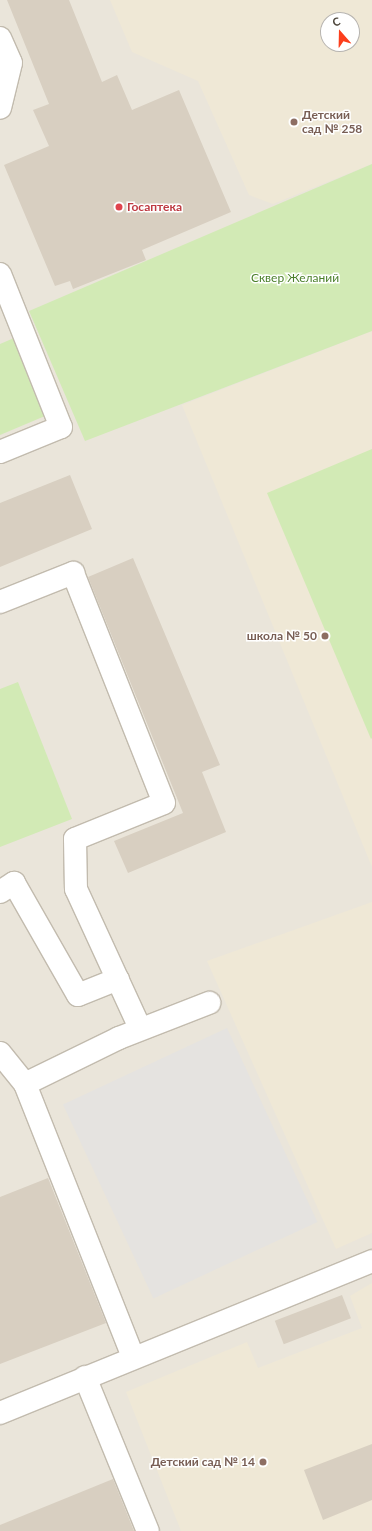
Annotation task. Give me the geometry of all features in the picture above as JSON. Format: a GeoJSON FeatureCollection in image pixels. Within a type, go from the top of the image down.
{"type":"FeatureCollection","features":[{"type":"Feature","properties":{"kind":"lane"},"geometry":{"type":"LineString","coordinates":[[0,38],[11,64],[0,108]]}},
{"type":"Feature","properties":{"kind":"lane"},"geometry":{"type":"LineString","coordinates":[[0,274],[61,426],[0,452]]}},
{"type":"Feature","properties":{"kind":"lane"},"geometry":{"type":"LineString","coordinates":[[0,602],[73,573],[164,803],[75,839],[76,889],[140,1028]]}},
{"type":"Feature","properties":{"kind":"lane"},"geometry":{"type":"LineString","coordinates":[[0,892],[14,883],[78,995],[118,979]]}},
{"type":"Feature","properties":{"kind":"lane"},"geometry":{"type":"LineString","coordinates":[[25,1084],[140,1028],[209,1004]]}},
{"type":"Feature","properties":{"kind":"lane"},"geometry":{"type":"LineString","coordinates":[[0,1053],[25,1084],[133,1358]]}},
{"type":"Feature","properties":{"kind":"lane"},"geometry":{"type":"LineString","coordinates":[[0,1413],[372,1261]]}},
{"type":"Feature","properties":{"kind":"lane"},"geometry":{"type":"LineString","coordinates":[[85,1377],[148,1531]]}},
{"type":"Feature","properties":{"kind":"shaded area"},"geometry":{"type":"Polygon","coordinates":[[[0,0],[372,0],[372,1531],[0,1531],[0,0]]]}},
{"type":"Feature","properties":{"kind":"shaded area","name":"Детский сад № 258"},"geometry":{"type":"Polygon","coordinates":[[[110,0],[372,0],[372,164],[273,204],[249,195],[198,81],[132,52],[110,0]]]}},
{"type":"Feature","properties":{"kind":"shaded area","name":"школа № 50"},"geometry":{"type":"Polygon","coordinates":[[[372,331],[372,867],[182,405],[372,331]]]}},
{"type":"Feature","properties":{"kind":"shaded area"},"geometry":{"type":"Polygon","coordinates":[[[372,902],[372,1233],[336,1249],[207,961],[372,902]]]}},
{"type":"Feature","properties":{"kind":"shaded area"},"geometry":{"type":"Polygon","coordinates":[[[227,1028],[317,1222],[153,1298],[63,1104],[227,1028]]]}},
{"type":"Feature","properties":{"kind":"shaded area","name":"Детский сад № 14"},"geometry":{"type":"Polygon","coordinates":[[[372,1283],[372,1531],[181,1531],[126,1392],[247,1342],[258,1368],[362,1328],[350,1296],[372,1283]]]}},
{"type":"Feature","properties":{"kind":"green space","name":"Сквер Желаний"},"geometry":{"type":"Polygon","coordinates":[[[372,164],[372,331],[85,441],[29,311],[372,164]]]}},
{"type":"Feature","properties":{"kind":"green space"},"geometry":{"type":"Polygon","coordinates":[[[14,338],[45,416],[0,435],[0,344],[14,338]]]}},
{"type":"Feature","properties":{"kind":"green space"},"geometry":{"type":"Polygon","coordinates":[[[372,449],[372,738],[371,739],[267,493],[372,449]]]}},
{"type":"Feature","properties":{"kind":"green space"},"geometry":{"type":"Polygon","coordinates":[[[18,682],[72,819],[0,847],[0,689],[18,682]]]}},
{"type":"Feature","properties":{"kind":"building"},"geometry":{"type":"Polygon","coordinates":[[[7,0],[69,0],[102,82],[117,75],[132,110],[179,90],[231,212],[142,250],[146,260],[73,289],[70,281],[55,286],[4,165],[49,146],[33,110],[49,104],[7,0]]]}},
{"type":"Feature","properties":{"kind":"building"},"geometry":{"type":"Polygon","coordinates":[[[70,475],[92,529],[0,567],[0,503],[70,475]]]}},
{"type":"Feature","properties":{"kind":"building"},"geometry":{"type":"Polygon","coordinates":[[[133,558],[220,765],[202,772],[226,832],[128,873],[114,841],[183,813],[88,577],[133,558]]]}},
{"type":"Feature","properties":{"kind":"building"},"geometry":{"type":"Polygon","coordinates":[[[48,1178],[106,1323],[0,1364],[0,1197],[48,1178]]]}},
{"type":"Feature","properties":{"kind":"building"},"geometry":{"type":"Polygon","coordinates":[[[342,1295],[351,1318],[284,1344],[275,1321],[342,1295]]]}},
{"type":"Feature","properties":{"kind":"building"},"geometry":{"type":"Polygon","coordinates":[[[372,1444],[372,1500],[323,1520],[304,1470],[372,1444]]]}},
{"type":"Feature","properties":{"kind":"building"},"geometry":{"type":"Polygon","coordinates":[[[113,1479],[134,1531],[0,1531],[0,1525],[113,1479]]]}},
{"type":"Feature","properties":{"kind":"place","name":"Детский сад № 258"},"geometry":{"type":"Point","coordinates":[294,122]}},
{"type":"Feature","properties":{"kind":"place","name":"Госаптека"},"geometry":{"type":"Point","coordinates":[119,207]}},
{"type":"Feature","properties":{"kind":"place","name":"школа № 50"},"geometry":{"type":"Point","coordinates":[325,636]}},
{"type":"Feature","properties":{"kind":"place","name":"Детский сад № 14"},"geometry":{"type":"Point","coordinates":[263,1462]}}]}
